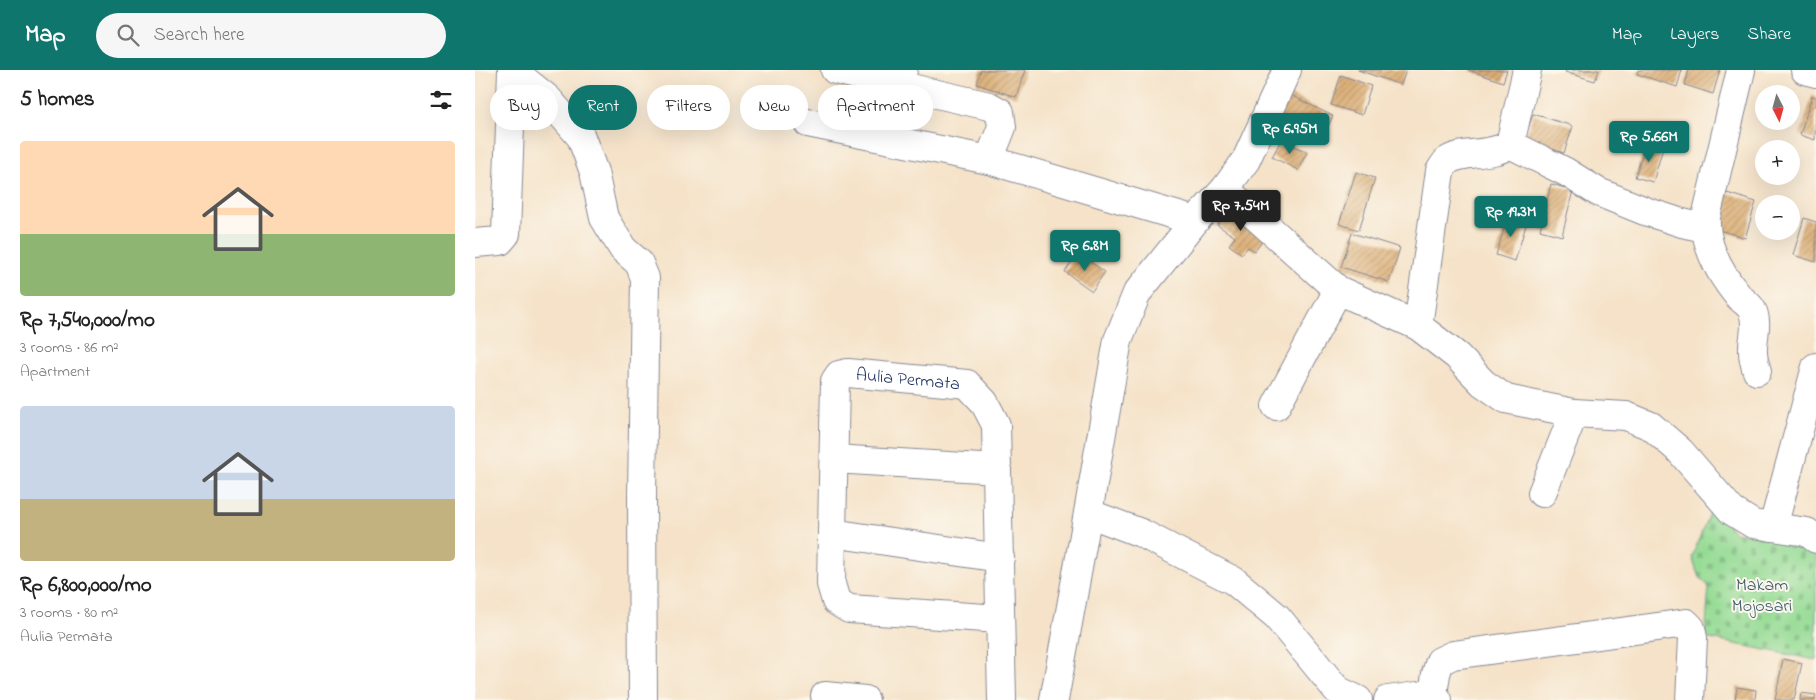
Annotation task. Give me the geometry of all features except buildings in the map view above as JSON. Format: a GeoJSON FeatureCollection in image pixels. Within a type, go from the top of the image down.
{"type":"FeatureCollection","features":[{"type":"Feature","properties":{"kind":"street"},"geometry":{"type":"LineString","coordinates":[[475,243],[500,241],[507,234],[512,70]]}},
{"type":"Feature","properties":{"kind":"street"},"geometry":{"type":"LineString","coordinates":[[512,70],[548,99],[581,137],[594,172],[604,218],[623,249],[639,263],[645,278],[641,497],[643,700]]}},
{"type":"Feature","properties":{"kind":"street"},"geometry":{"type":"LineString","coordinates":[[835,70],[901,77],[989,106],[1001,112],[1002,127],[989,160]]}},
{"type":"Feature","properties":{"kind":"street"},"geometry":{"type":"LineString","coordinates":[[1054,700],[1089,513],[1118,340],[1137,293],[1195,222],[1225,189],[1246,160],[1287,70]]}},
{"type":"Feature","properties":{"kind":"street"},"geometry":{"type":"LineString","coordinates":[[1418,326],[1441,171],[1447,161],[1465,155],[1503,149],[1509,144],[1527,70]]}},
{"type":"Feature","properties":{"kind":"street"},"geometry":{"type":"LineString","coordinates":[[1741,70],[1705,228],[1711,253],[1739,297],[1752,310],[1755,326],[1753,352],[1757,371]]}},
{"type":"Feature","properties":{"kind":"street"},"geometry":{"type":"LineString","coordinates":[[1805,70],[1816,73]]}},
{"type":"Feature","properties":{"kind":"street"},"geometry":{"type":"LineString","coordinates":[[808,123],[989,160],[1195,222]]}},
{"type":"Feature","properties":{"kind":"street"},"geometry":{"type":"LineString","coordinates":[[1509,144],[1565,172],[1598,192],[1645,211],[1705,228]]}},
{"type":"Feature","properties":{"kind":"street"},"geometry":{"type":"LineString","coordinates":[[1225,189],[1338,290],[1418,326],[1457,356],[1483,383],[1506,399],[1575,413],[1626,416],[1651,426],[1680,450],[1732,511],[1753,524],[1807,532],[1816,539]]}},
{"type":"Feature","properties":{"kind":"street"},"geometry":{"type":"LineString","coordinates":[[1276,406],[1338,290]]}},
{"type":"Feature","properties":{"kind":"street"},"geometry":{"type":"LineString","coordinates":[[1773,526],[1812,394],[1816,367]]}},
{"type":"Feature","properties":{"kind":"street","name":"Aulia Permata"},"geometry":{"type":"LineString","coordinates":[[1000,619],[849,609],[836,601],[831,584],[835,381],[839,375],[848,373],[967,384],[984,402],[996,425],[1002,700]]}},
{"type":"Feature","properties":{"kind":"street"},"geometry":{"type":"LineString","coordinates":[[1542,493],[1575,413]]}},
{"type":"Feature","properties":{"kind":"street"},"geometry":{"type":"LineString","coordinates":[[834,459],[997,469]]}},
{"type":"Feature","properties":{"kind":"street"},"geometry":{"type":"LineString","coordinates":[[1089,513],[1141,533],[1234,580],[1277,617],[1337,690],[1358,700]]}},
{"type":"Feature","properties":{"kind":"street"},"geometry":{"type":"LineString","coordinates":[[832,533],[999,558]]}},
{"type":"Feature","properties":{"kind":"street"},"geometry":{"type":"LineString","coordinates":[[1389,700],[1435,697],[1436,674],[1440,661],[1453,655],[1685,623],[1691,628],[1693,638],[1688,700]]}},
{"type":"Feature","properties":{"kind":"street"},"geometry":{"type":"LineString","coordinates":[[825,696],[865,700]]}},
{"type":"Feature","properties":{"kind":"green space","name":"Makam Mojosari"},"geometry":{"type":"Polygon","coordinates":[[[1713,503],[1733,532],[1787,539],[1816,553],[1816,660],[1705,638],[1709,587],[1698,575],[1692,557],[1713,503]]]}}]}
